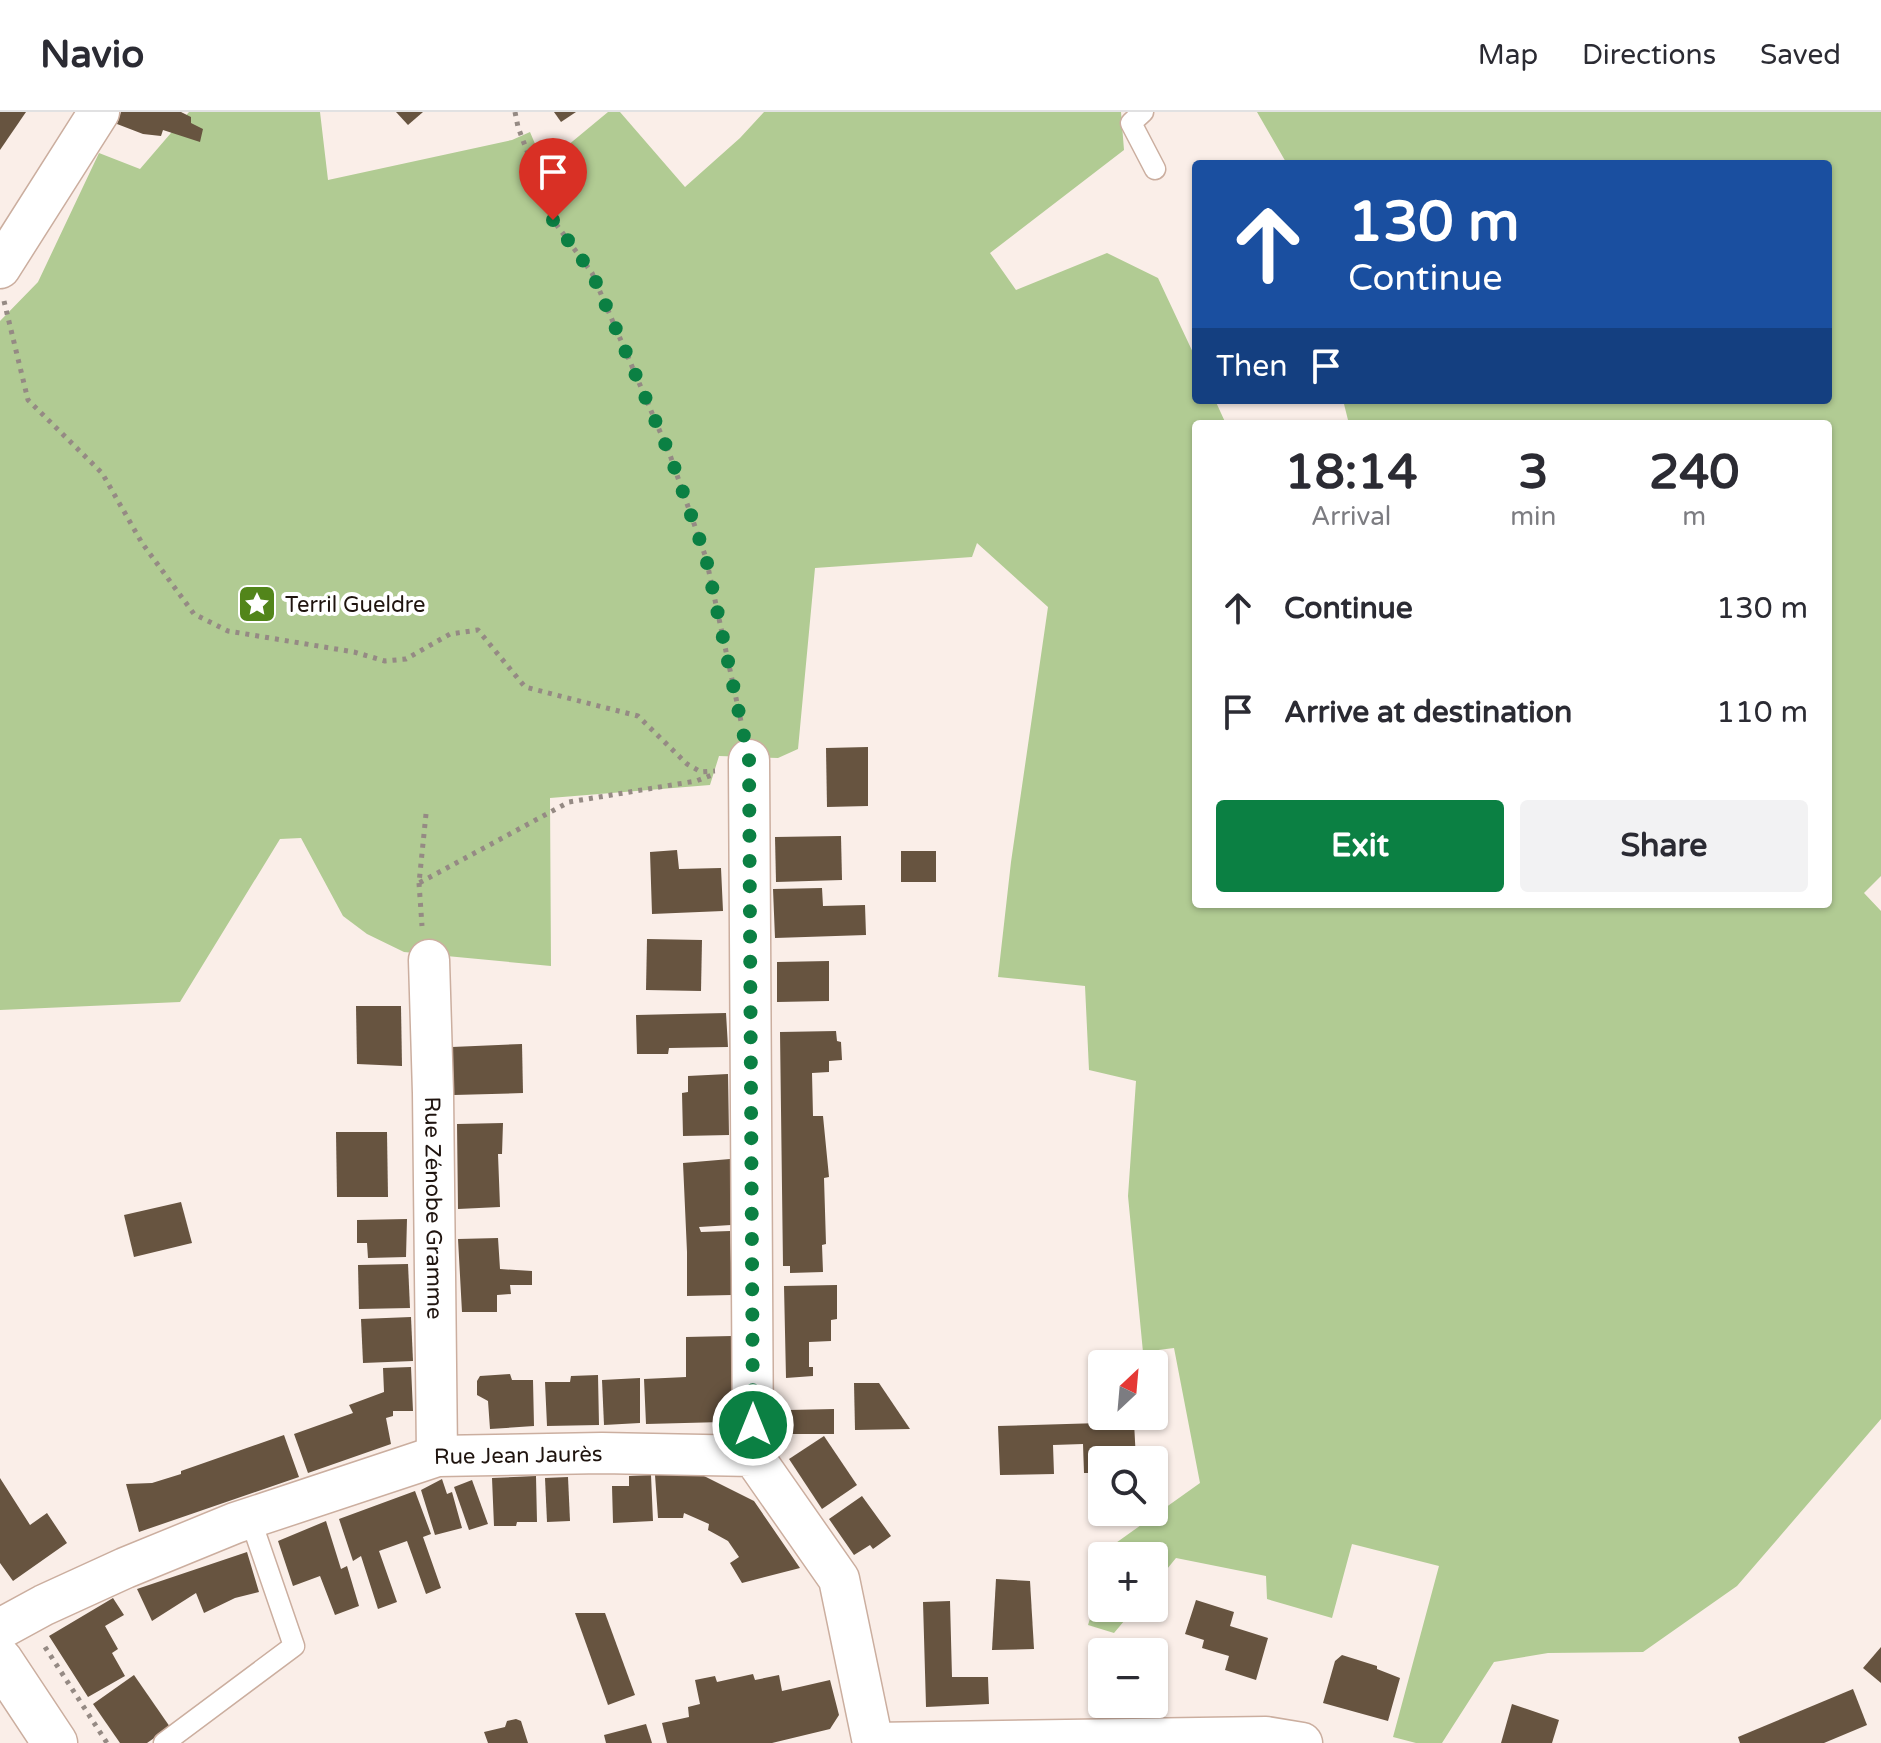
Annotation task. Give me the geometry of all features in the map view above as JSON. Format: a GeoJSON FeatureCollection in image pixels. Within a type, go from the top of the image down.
{"type":"FeatureCollection","features":[{"type":"Feature","properties":{"kind":"main road"},"geometry":{"type":"LineString","coordinates":[[0,1660],[55,1743]]}},
{"type":"Feature","properties":{"kind":"street"},"geometry":{"type":"LineString","coordinates":[[2,284],[99,112]]}},
{"type":"Feature","properties":{"kind":"street"},"geometry":{"type":"LineString","coordinates":[[749,760],[753,1456],[839,1579],[873,1743],[1266,1737],[1302,1743]]}},
{"type":"Feature","properties":{"kind":"street","name":"Rue Zénobe Gramme"},"geometry":{"type":"LineString","coordinates":[[429,960],[437,1456]]}},
{"type":"Feature","properties":{"kind":"street","name":"Rue Jean Jaurès"},"geometry":{"type":"LineString","coordinates":[[12,1622],[125,1568],[250,1518],[437,1456],[602,1453],[753,1456]]}},
{"type":"Feature","properties":{"kind":"lane"},"geometry":{"type":"LineString","coordinates":[[1143,112],[1131,123],[1155,169]]}},
{"type":"Feature","properties":{"kind":"lane"},"geometry":{"type":"LineString","coordinates":[[164,1743],[294,1646],[250,1518]]}},
{"type":"Feature","properties":{"kind":"path"},"geometry":{"type":"LineString","coordinates":[[515,112],[553,220],[592,273],[670,455],[706,558],[749,760]]}},
{"type":"Feature","properties":{"kind":"path"},"geometry":{"type":"LineString","coordinates":[[2,284],[28,400],[102,473],[142,543],[194,614],[228,631],[354,652],[385,661],[406,659],[450,634],[478,630],[525,687],[638,716],[687,764],[701,772],[724,771],[696,781],[569,802],[419,883],[426,814]]}},
{"type":"Feature","properties":{"kind":"path"},"geometry":{"type":"LineString","coordinates":[[12,1622],[107,1743]]}},
{"type":"Feature","properties":{"kind":"green space"},"geometry":{"type":"Polygon","coordinates":[[[189,112],[320,112],[328,180],[512,140],[530,132],[544,165],[608,112],[620,112],[685,187],[764,112],[1121,112],[1124,150],[990,253],[1016,290],[1107,253],[1158,278],[1192,350],[1192,404],[1217,404],[1224,420],[1192,420],[1192,908],[1832,908],[1832,420],[1348,420],[1344,404],[1832,404],[1832,160],[1285,160],[1257,112],[1881,112],[1881,876],[1864,893],[1881,911],[1881,1419],[1737,1586],[1643,1652],[1548,1653],[1494,1662],[1442,1743],[1416,1743],[1393,1737],[1439,1566],[1352,1544],[1332,1618],[1267,1599],[1266,1576],[1176,1558],[1168,1568],[1168,1542],[1117,1542],[1140,1526],[1168,1526],[1168,1506],[1200,1483],[1174,1348],[1143,1350],[1128,1196],[1136,1081],[1089,1070],[1085,986],[998,977],[1011,862],[1048,607],[977,543],[972,557],[815,568],[798,749],[778,758],[719,756],[710,785],[550,798],[551,966],[404,952],[367,934],[343,916],[301,838],[280,839],[180,1002],[0,1010],[0,321],[38,282],[99,153],[140,169],[189,112]]]}},
{"type":"Feature","properties":{"kind":"green space"},"geometry":{"type":"Polygon","coordinates":[[[1089,1622],[1123,1622],[1114,1633],[1088,1625],[1089,1622]]]}},
{"type":"Feature","properties":{"kind":"building"},"geometry":{"type":"Polygon","coordinates":[[[0,112],[26,112],[0,150],[0,112]]]}},
{"type":"Feature","properties":{"kind":"building"},"geometry":{"type":"Polygon","coordinates":[[[121,112],[181,112],[191,117],[191,123],[203,129],[200,142],[163,130],[161,136],[143,134],[117,124],[121,112]]]}},
{"type":"Feature","properties":{"kind":"building"},"geometry":{"type":"Polygon","coordinates":[[[396,112],[423,112],[408,125],[396,112]]]}},
{"type":"Feature","properties":{"kind":"building"},"geometry":{"type":"Polygon","coordinates":[[[554,112],[576,112],[561,122],[554,112]]]}},
{"type":"Feature","properties":{"kind":"building"},"geometry":{"type":"Polygon","coordinates":[[[868,747],[868,806],[827,807],[826,748],[868,747]]]}},
{"type":"Feature","properties":{"kind":"building"},"geometry":{"type":"Polygon","coordinates":[[[841,836],[842,880],[776,882],[775,837],[841,836]]]}},
{"type":"Feature","properties":{"kind":"building"},"geometry":{"type":"Polygon","coordinates":[[[677,850],[679,869],[721,868],[723,911],[652,914],[650,852],[677,850]]]}},
{"type":"Feature","properties":{"kind":"building"},"geometry":{"type":"Polygon","coordinates":[[[901,851],[936,851],[936,882],[901,882],[901,851]]]}},
{"type":"Feature","properties":{"kind":"building"},"geometry":{"type":"Polygon","coordinates":[[[822,888],[823,906],[865,905],[866,935],[775,938],[773,889],[822,888]]]}},
{"type":"Feature","properties":{"kind":"building"},"geometry":{"type":"Polygon","coordinates":[[[647,939],[702,940],[701,991],[646,990],[647,939]]]}},
{"type":"Feature","properties":{"kind":"building"},"geometry":{"type":"Polygon","coordinates":[[[829,961],[829,1001],[777,1002],[777,962],[829,961]]]}},
{"type":"Feature","properties":{"kind":"building"},"geometry":{"type":"Polygon","coordinates":[[[356,1006],[401,1006],[402,1066],[357,1064],[356,1006]]]}},
{"type":"Feature","properties":{"kind":"building"},"geometry":{"type":"Polygon","coordinates":[[[726,1013],[728,1047],[669,1048],[668,1054],[637,1054],[636,1015],[726,1013]]]}},
{"type":"Feature","properties":{"kind":"building"},"geometry":{"type":"Polygon","coordinates":[[[836,1031],[837,1041],[841,1042],[842,1060],[829,1061],[829,1072],[812,1073],[813,1116],[823,1116],[829,1177],[824,1178],[826,1244],[822,1245],[823,1272],[790,1273],[790,1266],[783,1266],[780,1032],[836,1031]]]}},
{"type":"Feature","properties":{"kind":"building"},"geometry":{"type":"Polygon","coordinates":[[[522,1044],[523,1093],[454,1095],[452,1047],[522,1044]]]}},
{"type":"Feature","properties":{"kind":"building"},"geometry":{"type":"Polygon","coordinates":[[[728,1074],[729,1135],[683,1136],[682,1093],[688,1092],[688,1076],[728,1074]]]}},
{"type":"Feature","properties":{"kind":"building"},"geometry":{"type":"Polygon","coordinates":[[[503,1123],[502,1154],[498,1154],[500,1207],[458,1209],[457,1124],[503,1123]]]}},
{"type":"Feature","properties":{"kind":"building"},"geometry":{"type":"Polygon","coordinates":[[[336,1132],[387,1132],[388,1197],[337,1197],[336,1132]]]}},
{"type":"Feature","properties":{"kind":"building"},"geometry":{"type":"Polygon","coordinates":[[[730,1159],[731,1225],[699,1227],[701,1232],[730,1231],[732,1295],[687,1296],[683,1163],[730,1159]]]}},
{"type":"Feature","properties":{"kind":"building"},"geometry":{"type":"Polygon","coordinates":[[[181,1202],[192,1243],[134,1257],[124,1215],[181,1202]]]}},
{"type":"Feature","properties":{"kind":"building"},"geometry":{"type":"Polygon","coordinates":[[[407,1219],[406,1257],[368,1258],[367,1243],[357,1243],[357,1220],[407,1219]]]}},
{"type":"Feature","properties":{"kind":"building"},"geometry":{"type":"Polygon","coordinates":[[[498,1238],[500,1269],[532,1271],[532,1285],[510,1285],[511,1294],[497,1295],[497,1312],[462,1312],[458,1239],[498,1238]]]}},
{"type":"Feature","properties":{"kind":"building"},"geometry":{"type":"Polygon","coordinates":[[[408,1264],[410,1308],[359,1309],[358,1265],[408,1264]]]}},
{"type":"Feature","properties":{"kind":"building"},"geometry":{"type":"Polygon","coordinates":[[[837,1285],[837,1319],[831,1320],[831,1341],[809,1342],[809,1367],[813,1367],[813,1376],[786,1378],[784,1286],[837,1285]]]}},
{"type":"Feature","properties":{"kind":"building"},"geometry":{"type":"Polygon","coordinates":[[[411,1317],[413,1361],[363,1363],[361,1319],[411,1317]]]}},
{"type":"Feature","properties":{"kind":"building"},"geometry":{"type":"Polygon","coordinates":[[[732,1336],[735,1409],[723,1422],[646,1424],[644,1379],[686,1377],[686,1337],[732,1336]]]}},
{"type":"Feature","properties":{"kind":"building"},"geometry":{"type":"Polygon","coordinates":[[[411,1367],[413,1411],[393,1411],[393,1416],[386,1418],[391,1444],[308,1473],[294,1434],[353,1413],[349,1405],[384,1392],[383,1368],[411,1367]]]}},
{"type":"Feature","properties":{"kind":"building"},"geometry":{"type":"Polygon","coordinates":[[[510,1374],[512,1380],[533,1380],[534,1426],[490,1429],[488,1401],[477,1395],[477,1381],[480,1376],[510,1374]]]}},
{"type":"Feature","properties":{"kind":"building"},"geometry":{"type":"Polygon","coordinates":[[[598,1375],[599,1425],[547,1426],[545,1382],[570,1382],[571,1376],[598,1375]]]}},
{"type":"Feature","properties":{"kind":"building"},"geometry":{"type":"Polygon","coordinates":[[[640,1378],[640,1423],[604,1425],[602,1380],[640,1378]]]}},
{"type":"Feature","properties":{"kind":"building"},"geometry":{"type":"Polygon","coordinates":[[[854,1383],[879,1383],[910,1429],[855,1430],[854,1383]]]}},
{"type":"Feature","properties":{"kind":"building"},"geometry":{"type":"Polygon","coordinates":[[[834,1409],[834,1434],[789,1434],[789,1410],[834,1409]]]}},
{"type":"Feature","properties":{"kind":"building"},"geometry":{"type":"Polygon","coordinates":[[[1088,1423],[1088,1430],[1134,1430],[1135,1446],[1088,1446],[1088,1473],[1084,1473],[1083,1444],[1053,1445],[1054,1474],[1000,1475],[998,1426],[1088,1423]]]}},
{"type":"Feature","properties":{"kind":"building"},"geometry":{"type":"Polygon","coordinates":[[[284,1435],[299,1477],[139,1532],[126,1484],[152,1483],[284,1435]]]}},
{"type":"Feature","properties":{"kind":"building"},"geometry":{"type":"Polygon","coordinates":[[[824,1436],[857,1485],[822,1509],[789,1459],[824,1436]]]}},
{"type":"Feature","properties":{"kind":"building"},"geometry":{"type":"Polygon","coordinates":[[[700,1474],[754,1501],[800,1568],[742,1583],[730,1563],[739,1557],[728,1541],[708,1530],[709,1524],[684,1513],[683,1518],[658,1518],[655,1475],[700,1474]]]}},
{"type":"Feature","properties":{"kind":"building"},"geometry":{"type":"Polygon","coordinates":[[[651,1475],[653,1521],[613,1523],[612,1486],[629,1486],[629,1476],[651,1475]]]}},
{"type":"Feature","properties":{"kind":"building"},"geometry":{"type":"Polygon","coordinates":[[[536,1476],[537,1522],[494,1526],[492,1478],[536,1476]]]}},
{"type":"Feature","properties":{"kind":"building"},"geometry":{"type":"Polygon","coordinates":[[[568,1477],[570,1521],[547,1522],[545,1478],[568,1477]]]}},
{"type":"Feature","properties":{"kind":"building"},"geometry":{"type":"Polygon","coordinates":[[[0,1478],[30,1525],[47,1513],[67,1543],[13,1581],[0,1563],[0,1478]]]}},
{"type":"Feature","properties":{"kind":"building"},"geometry":{"type":"Polygon","coordinates":[[[442,1479],[447,1494],[452,1492],[462,1528],[435,1535],[421,1490],[442,1479]]]}},
{"type":"Feature","properties":{"kind":"building"},"geometry":{"type":"Polygon","coordinates":[[[472,1480],[488,1524],[469,1530],[454,1487],[472,1480]]]}},
{"type":"Feature","properties":{"kind":"building"},"geometry":{"type":"Polygon","coordinates":[[[415,1491],[431,1534],[423,1537],[441,1588],[426,1594],[407,1541],[379,1551],[397,1602],[378,1609],[361,1556],[353,1561],[339,1519],[415,1491]]]}},
{"type":"Feature","properties":{"kind":"building"},"geometry":{"type":"Polygon","coordinates":[[[862,1496],[891,1536],[873,1549],[870,1545],[854,1555],[829,1519],[862,1496]]]}},
{"type":"Feature","properties":{"kind":"building"},"geometry":{"type":"Polygon","coordinates":[[[326,1521],[341,1569],[347,1566],[359,1606],[335,1615],[320,1576],[293,1586],[278,1541],[326,1521]]]}},
{"type":"Feature","properties":{"kind":"building"},"geometry":{"type":"Polygon","coordinates":[[[247,1552],[259,1592],[235,1598],[204,1613],[196,1593],[152,1621],[137,1589],[247,1552]]]}},
{"type":"Feature","properties":{"kind":"building"},"geometry":{"type":"Polygon","coordinates":[[[996,1579],[1030,1581],[1034,1649],[992,1650],[996,1579]]]}},
{"type":"Feature","properties":{"kind":"building"},"geometry":{"type":"Polygon","coordinates":[[[113,1598],[124,1615],[105,1626],[118,1649],[112,1653],[125,1676],[88,1697],[49,1636],[113,1598]]]}},
{"type":"Feature","properties":{"kind":"building"},"geometry":{"type":"Polygon","coordinates":[[[1196,1600],[1234,1612],[1230,1626],[1268,1638],[1256,1680],[1225,1670],[1229,1656],[1202,1648],[1204,1640],[1185,1634],[1196,1600]]]}},
{"type":"Feature","properties":{"kind":"building"},"geometry":{"type":"Polygon","coordinates":[[[950,1601],[952,1677],[988,1677],[989,1704],[926,1707],[923,1602],[950,1601]]]}},
{"type":"Feature","properties":{"kind":"building"},"geometry":{"type":"Polygon","coordinates":[[[575,1613],[605,1613],[635,1695],[608,1705],[575,1613]]]}},
{"type":"Feature","properties":{"kind":"building"},"geometry":{"type":"Polygon","coordinates":[[[1881,1647],[1881,1683],[1863,1668],[1881,1647]]]}},
{"type":"Feature","properties":{"kind":"building"},"geometry":{"type":"Polygon","coordinates":[[[1342,1655],[1377,1666],[1377,1669],[1400,1678],[1388,1721],[1323,1703],[1335,1661],[1342,1655]]]}},
{"type":"Feature","properties":{"kind":"building"},"geometry":{"type":"Polygon","coordinates":[[[753,1674],[755,1680],[779,1675],[782,1691],[830,1680],[839,1715],[830,1729],[772,1743],[667,1743],[662,1723],[689,1717],[688,1707],[700,1704],[695,1680],[715,1676],[717,1682],[753,1674]]]}},
{"type":"Feature","properties":{"kind":"building"},"geometry":{"type":"Polygon","coordinates":[[[134,1675],[170,1727],[147,1743],[120,1743],[93,1704],[134,1675]]]}},
{"type":"Feature","properties":{"kind":"building"},"geometry":{"type":"Polygon","coordinates":[[[1853,1689],[1867,1725],[1824,1743],[1740,1743],[1738,1737],[1853,1689]]]}},
{"type":"Feature","properties":{"kind":"building"},"geometry":{"type":"Polygon","coordinates":[[[1512,1704],[1559,1720],[1552,1743],[1501,1743],[1512,1704]]]}},
{"type":"Feature","properties":{"kind":"building"},"geometry":{"type":"Polygon","coordinates":[[[507,1721],[521,1721],[528,1743],[488,1743],[484,1732],[505,1727],[507,1721]]]}},
{"type":"Feature","properties":{"kind":"building"},"geometry":{"type":"Polygon","coordinates":[[[646,1724],[652,1743],[606,1743],[604,1735],[646,1724]]]}},
{"type":"Feature","properties":{"kind":"place","name":"Terril Gueldre"},"geometry":{"type":"Point","coordinates":[257,604]}},
{"type":"Feature","properties":{"kind":"route"},"geometry":{"type":"LineString","coordinates":[[553,220],[592,273],[670,455],[706,558],[749,760],[753,1425]]}}]}
